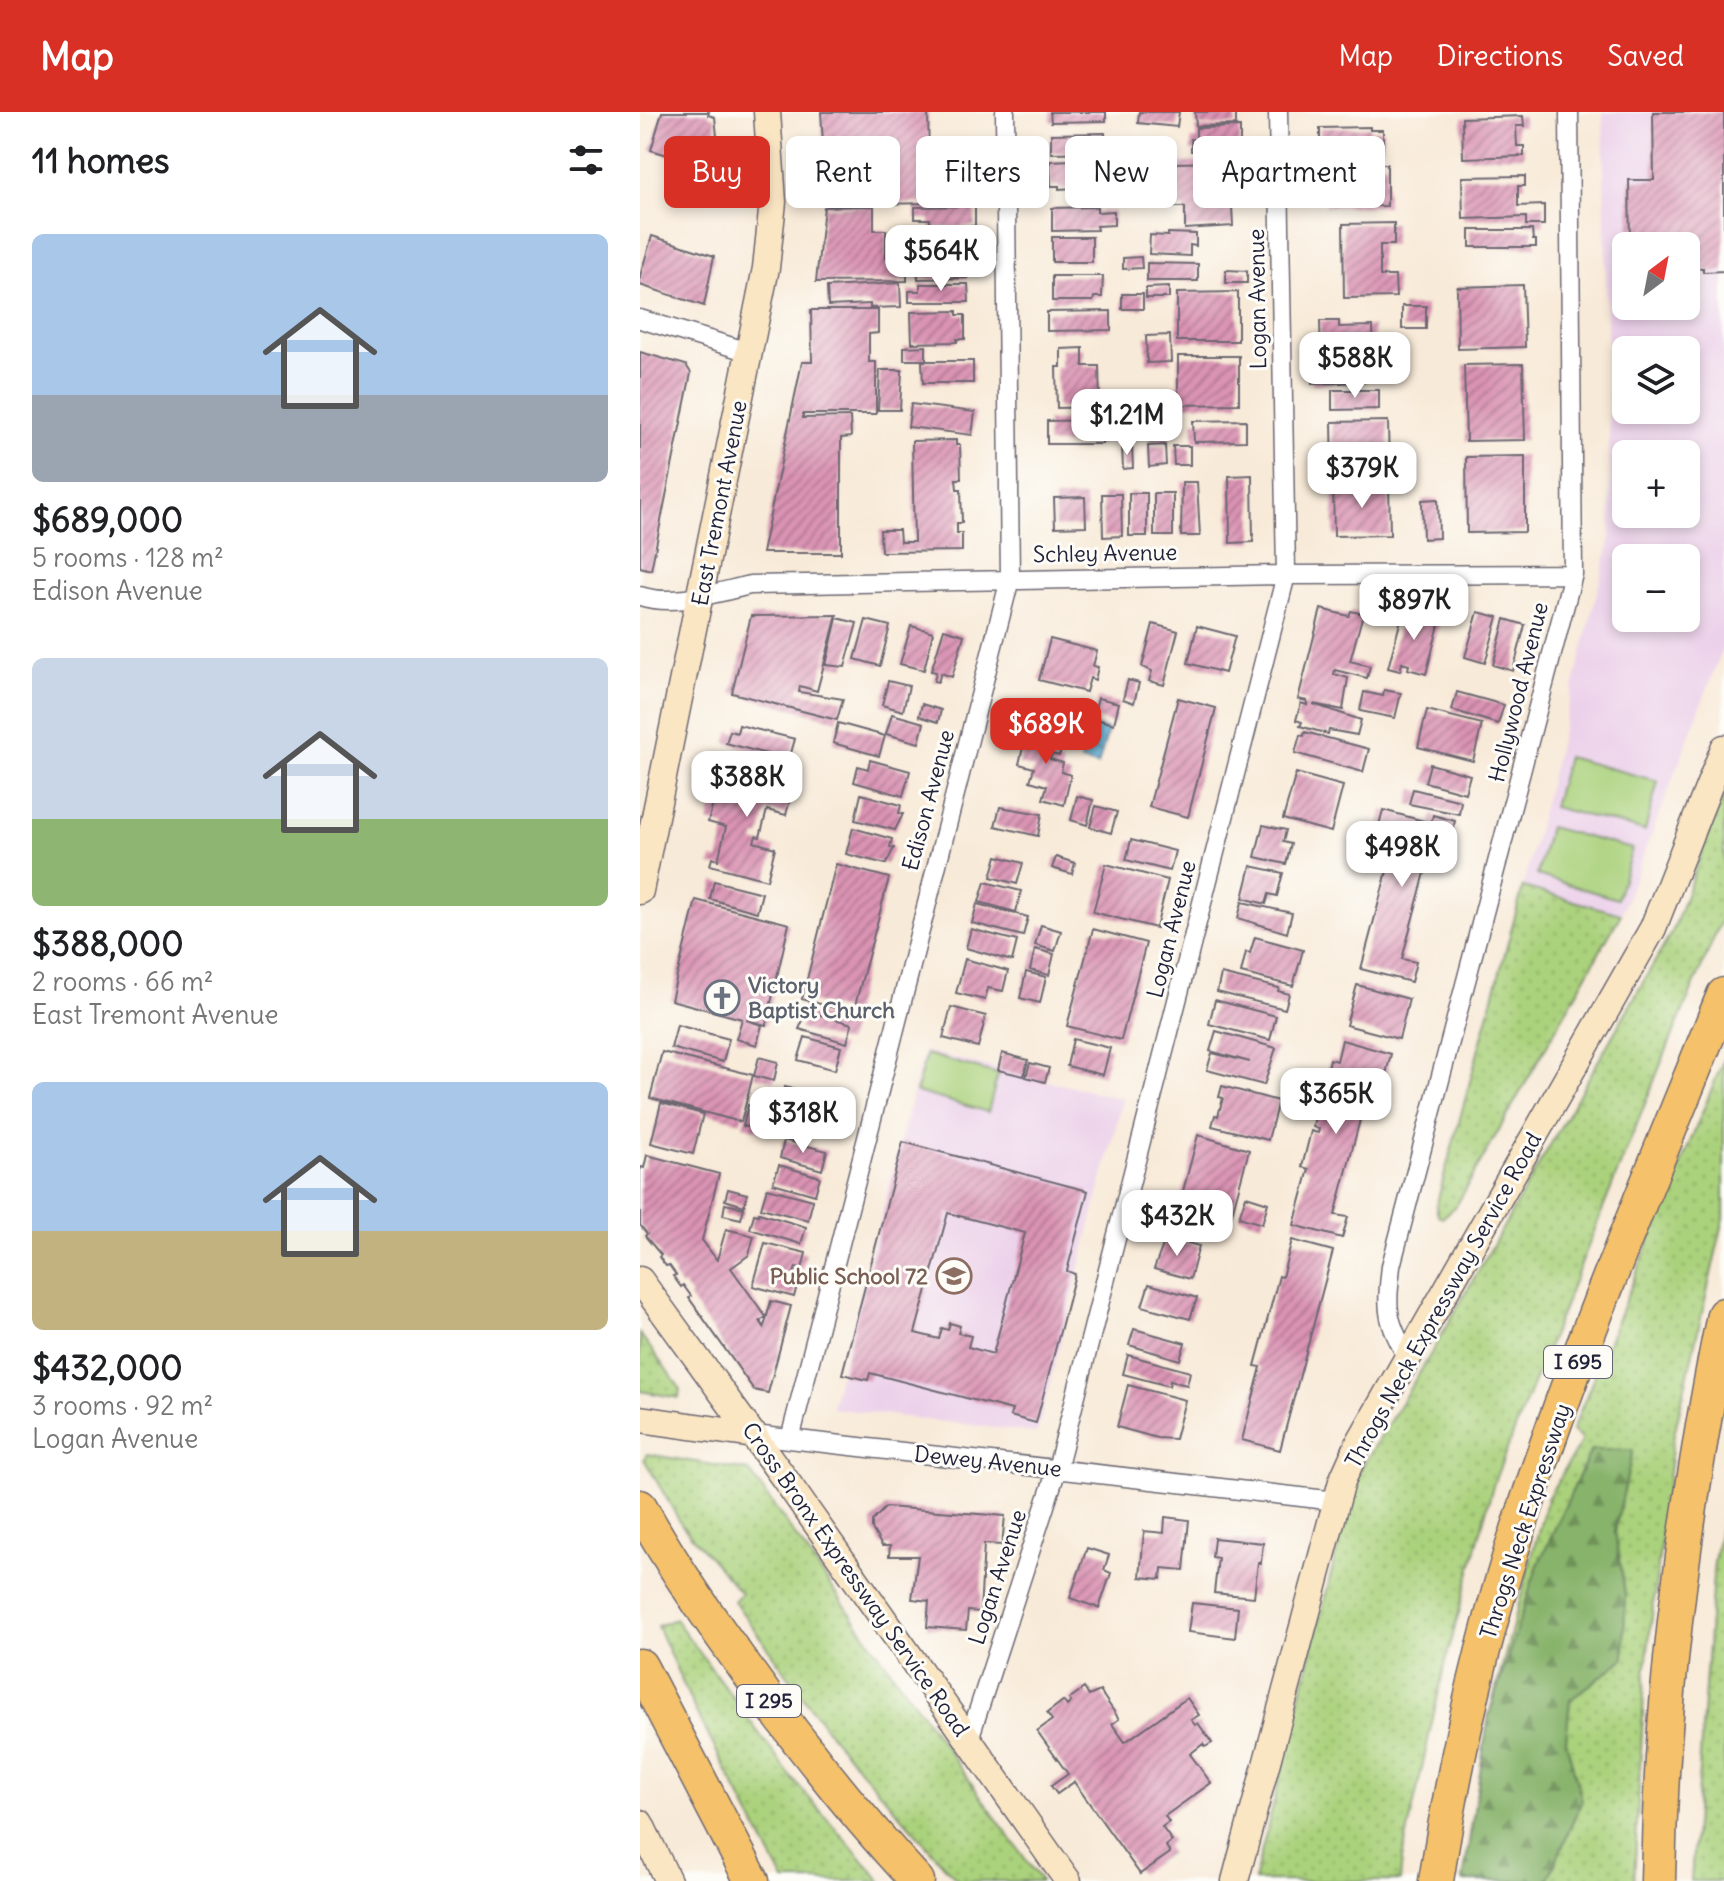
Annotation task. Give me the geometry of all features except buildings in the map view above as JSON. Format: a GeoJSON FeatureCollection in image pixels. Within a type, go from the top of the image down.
{"type":"FeatureCollection","features":[{"type":"Feature","properties":{"kind":"highway","name":"Throgs Neck Expressway"},"geometry":{"type":"LineString","coordinates":[[1436,1881],[1472,1696],[1521,1521],[1592,1325],[1724,995]]}},
{"type":"Feature","properties":{"kind":"highway"},"geometry":{"type":"LineString","coordinates":[[1658,1881],[1664,1758],[1677,1608],[1695,1472],[1724,1315]]}},
{"type":"Feature","properties":{"kind":"highway","name":"I 295"},"geometry":{"type":"LineString","coordinates":[[640,1507],[712,1621],[783,1721],[917,1881]]}},
{"type":"Feature","properties":{"kind":"highway"},"geometry":{"type":"LineString","coordinates":[[640,1666],[752,1881]]}},
{"type":"Feature","properties":{"kind":"street","name":"East Tremont Avenue"},"geometry":{"type":"LineString","coordinates":[[640,891],[766,268],[772,182],[767,112]]}},
{"type":"Feature","properties":{"kind":"street","name":"Edison Avenue"},"geometry":{"type":"LineString","coordinates":[[790,1439],[1010,579],[1005,112]]}},
{"type":"Feature","properties":{"kind":"street","name":"Logan Avenue"},"geometry":{"type":"LineString","coordinates":[[969,1739],[1057,1469],[1286,575],[1278,112]]}},
{"type":"Feature","properties":{"kind":"street","name":"Hollywood Avenue"},"geometry":{"type":"LineString","coordinates":[[1408,1359],[1386,1309],[1391,1266],[1573,574],[1569,112]]}},
{"type":"Feature","properties":{"kind":"street"},"geometry":{"type":"LineString","coordinates":[[640,319],[749,352]]}},
{"type":"Feature","properties":{"kind":"street","name":"Schley Avenue"},"geometry":{"type":"LineString","coordinates":[[640,596],[656,601],[700,597],[750,585],[1286,575],[1573,574]]}},
{"type":"Feature","properties":{"kind":"street","name":"Throgs Neck Expressway Service Road"},"geometry":{"type":"LineString","coordinates":[[1235,1881],[1342,1481],[1359,1443],[1653,928],[1724,748]]}},
{"type":"Feature","properties":{"kind":"street","name":"Cross Bronx Expressway Service Road"},"geometry":{"type":"LineString","coordinates":[[640,1280],[754,1435],[1068,1881]]}},
{"type":"Feature","properties":{"kind":"street","name":"Dewey Avenue"},"geometry":{"type":"LineString","coordinates":[[640,1419],[754,1435],[1336,1501]]}},
{"type":"Feature","properties":{"kind":"street"},"geometry":{"type":"LineString","coordinates":[[640,1823],[668,1881]]}},
{"type":"Feature","properties":{"kind":"shaded area"},"geometry":{"type":"Polygon","coordinates":[[[1603,112],[1724,112],[1724,645],[1621,914],[1523,887],[1611,537],[1603,112]]]}},
{"type":"Feature","properties":{"kind":"shaded area"},"geometry":{"type":"Polygon","coordinates":[[[924,1051],[1123,1099],[1037,1433],[831,1408],[924,1051]]]}},
{"type":"Feature","properties":{"kind":"green space"},"geometry":{"type":"Polygon","coordinates":[[[1567,757],[1658,781],[1645,831],[1553,807],[1567,757]]]}},
{"type":"Feature","properties":{"kind":"green space"},"geometry":{"type":"Polygon","coordinates":[[[1724,792],[1724,914],[1494,1482],[1443,1672],[1402,1859],[1400,1881],[1254,1881],[1347,1510],[1360,1470],[1429,1357],[1673,930],[1724,792]]]}},
{"type":"Feature","properties":{"kind":"green space"},"geometry":{"type":"Polygon","coordinates":[[[1549,827],[1632,849],[1617,899],[1537,875],[1549,827]]]}},
{"type":"Feature","properties":{"kind":"green space"},"geometry":{"type":"Polygon","coordinates":[[[1523,887],[1621,914],[1456,1206],[1442,1218],[1436,1206],[1523,887]]]}},
{"type":"Feature","properties":{"kind":"green space"},"geometry":{"type":"Polygon","coordinates":[[[926,1054],[998,1074],[988,1112],[916,1092],[926,1054]]]}},
{"type":"Feature","properties":{"kind":"green space"},"geometry":{"type":"Polygon","coordinates":[[[1724,1059],[1724,1218],[1673,1439],[1645,1675],[1634,1881],[1463,1881],[1489,1715],[1547,1499],[1582,1440],[1572,1431],[1724,1059]]]}},
{"type":"Feature","properties":{"kind":"green space"},"geometry":{"type":"Polygon","coordinates":[[[640,1334],[680,1388],[679,1398],[640,1391],[640,1334]]]}},
{"type":"Feature","properties":{"kind":"green space"},"geometry":{"type":"Polygon","coordinates":[[[1591,1450],[1633,1450],[1615,1531],[1625,1593],[1624,1659],[1570,1700],[1566,1741],[1582,1800],[1549,1878],[1545,1881],[1463,1881],[1489,1715],[1537,1567],[1591,1450]]]}},
{"type":"Feature","properties":{"kind":"green space"},"geometry":{"type":"Polygon","coordinates":[[[647,1454],[749,1471],[1041,1881],[959,1881],[948,1870],[835,1741],[734,1601],[741,1593],[683,1527],[644,1459],[647,1454]]]}},
{"type":"Feature","properties":{"kind":"green space"},"geometry":{"type":"Polygon","coordinates":[[[1724,1506],[1724,1881],[1691,1881],[1714,1562],[1724,1506]]]}},
{"type":"Feature","properties":{"kind":"green space"},"geometry":{"type":"Polygon","coordinates":[[[675,1619],[792,1778],[881,1881],[784,1881],[694,1708],[657,1626],[675,1619]]]}},
{"type":"Feature","properties":{"kind":"water"},"geometry":{"type":"Polygon","coordinates":[[[1091,725],[1108,730],[1098,765],[1081,761],[1091,725]]]}},
{"type":"Feature","properties":{"kind":"place","name":"Victory Baptist Church"},"geometry":{"type":"Point","coordinates":[722,998]}},
{"type":"Feature","properties":{"kind":"place","name":"Public School 72"},"geometry":{"type":"Point","coordinates":[954,1276]}}]}
